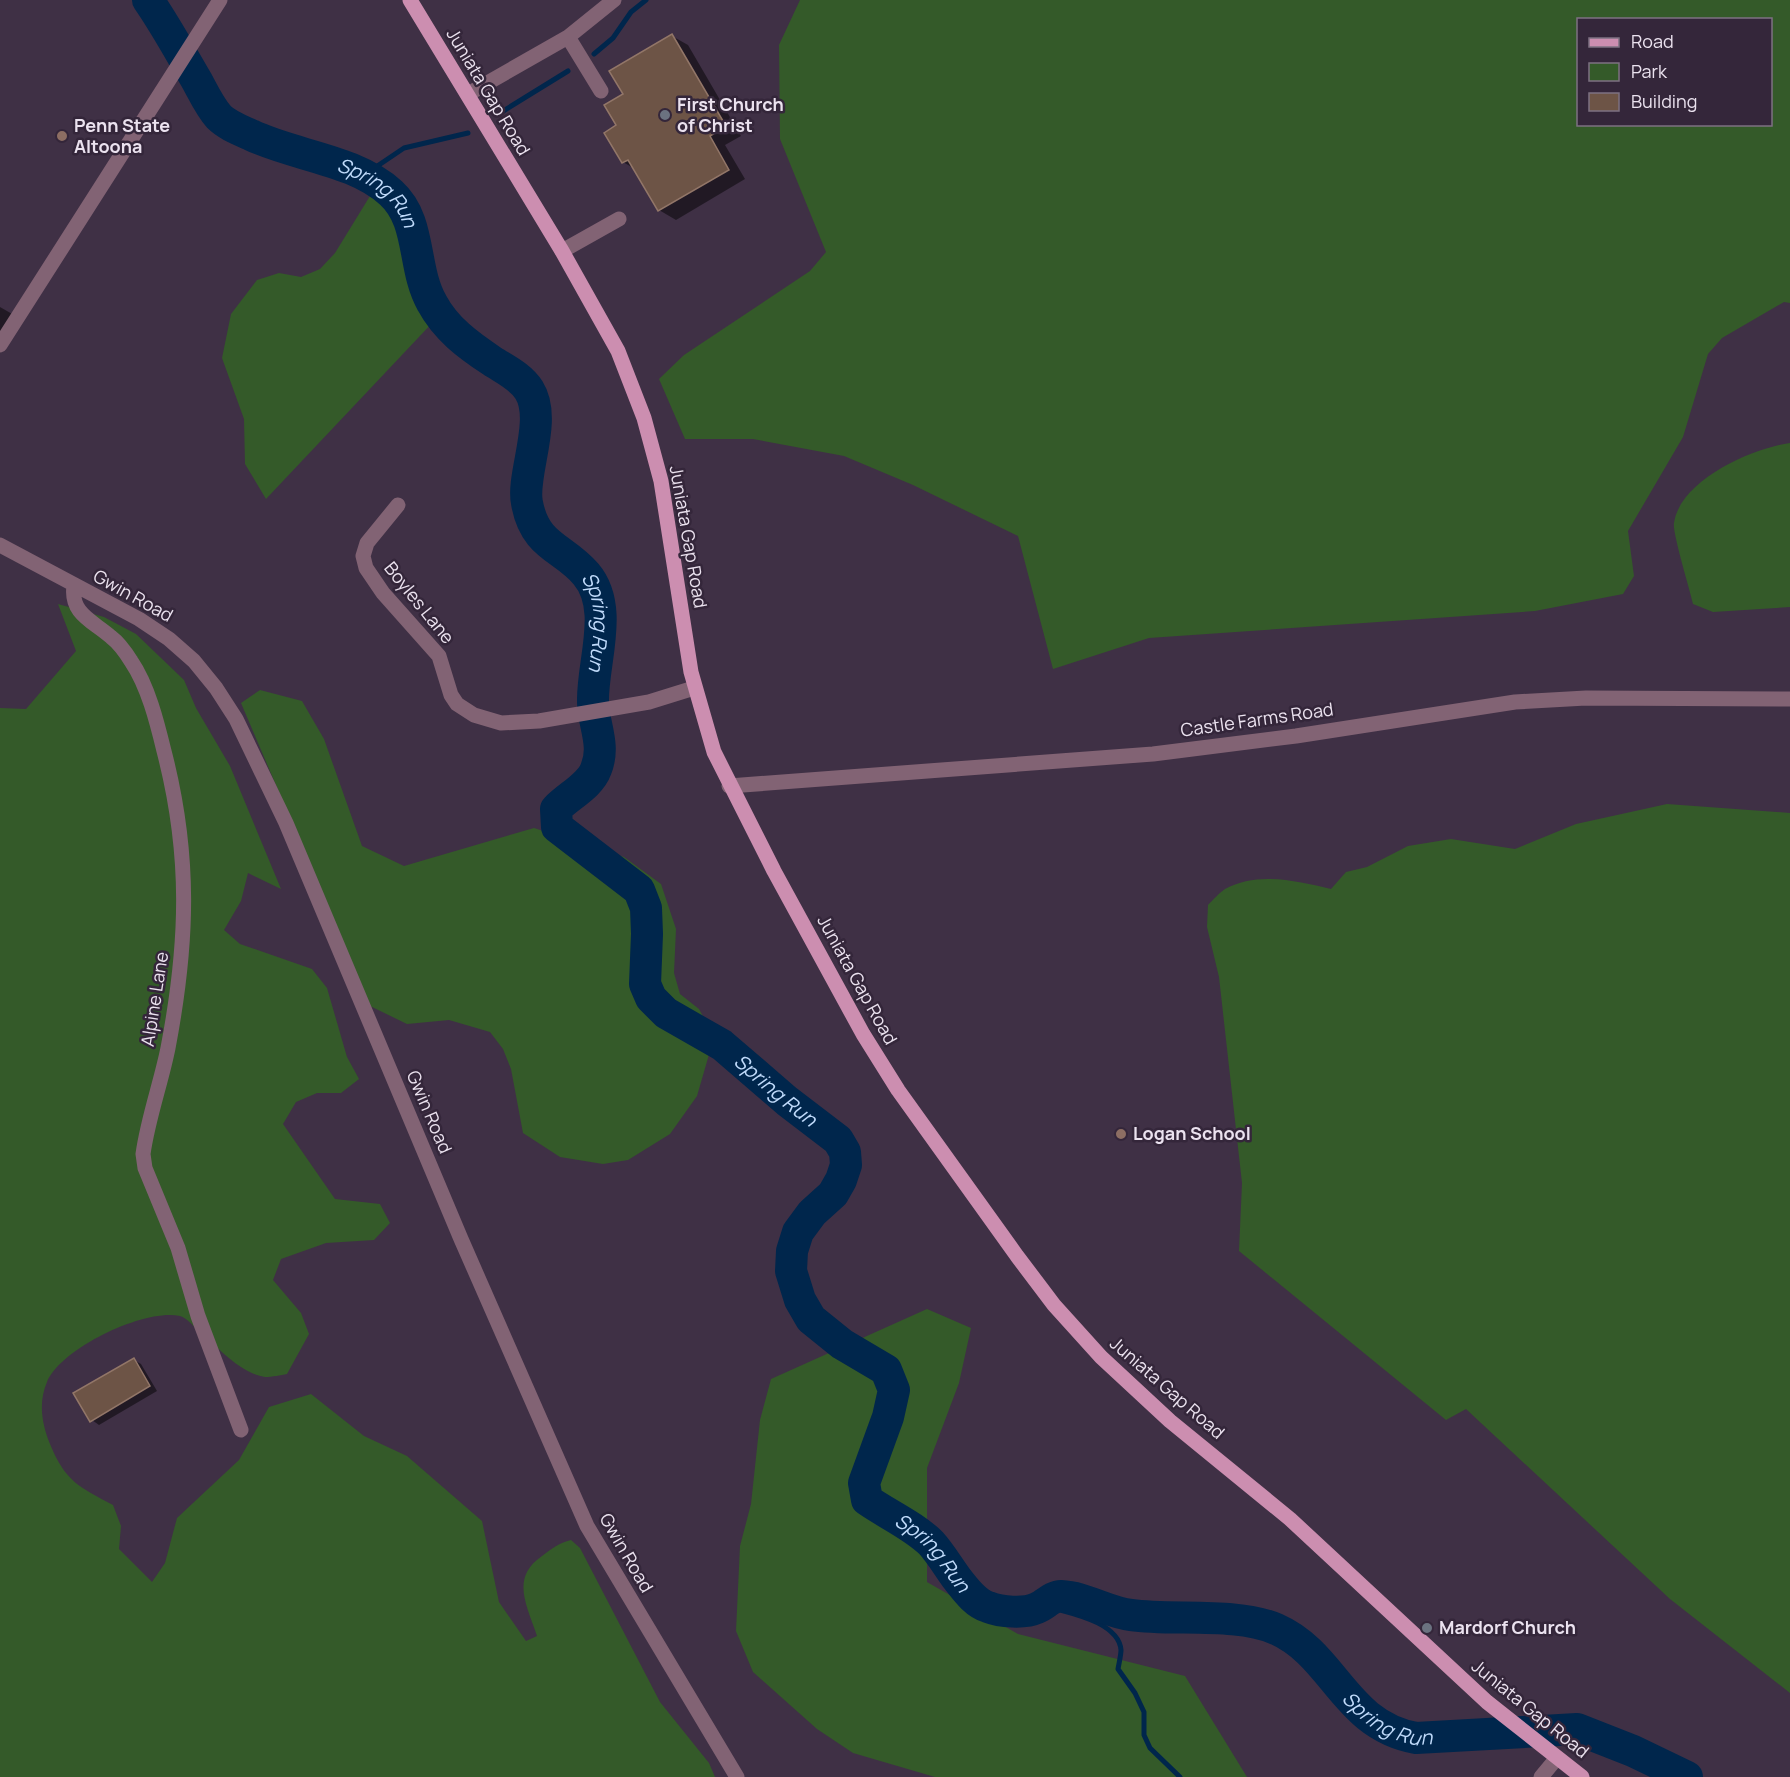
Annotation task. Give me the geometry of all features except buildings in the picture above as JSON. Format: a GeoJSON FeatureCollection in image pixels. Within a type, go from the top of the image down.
{"type":"FeatureCollection","features":[{"type":"Feature","properties":{"kind":"main road","name":"Juniata Gap Road"},"geometry":{"type":"LineString","coordinates":[[410,0],[562,250],[618,351],[644,418],[661,481],[694,688],[714,752],[729,786],[863,1034],[892,1081],[1054,1305],[1129,1385],[1290,1519],[1527,1736],[1582,1777]]}},
{"type":"Feature","properties":{"kind":"street"},"geometry":{"type":"LineString","coordinates":[[0,345],[220,0]]}},
{"type":"Feature","properties":{"kind":"street"},"geometry":{"type":"LineString","coordinates":[[468,94],[568,38],[614,0]]}},
{"type":"Feature","properties":{"kind":"street"},"geometry":{"type":"LineString","coordinates":[[568,38],[601,91]]}},
{"type":"Feature","properties":{"kind":"street"},"geometry":{"type":"LineString","coordinates":[[562,250],[619,219]]}},
{"type":"Feature","properties":{"kind":"street","name":"Boyles Lane"},"geometry":{"type":"LineString","coordinates":[[398,505],[367,543],[363,556],[366,568],[383,593],[439,656],[451,695],[457,704],[474,715],[501,723],[539,721],[649,702],[694,688]]}},
{"type":"Feature","properties":{"kind":"street","name":"Gwin Road"},"geometry":{"type":"LineString","coordinates":[[0,545],[139,619],[170,639],[209,679],[236,719],[286,823],[461,1239],[587,1526],[736,1777]]}},
{"type":"Feature","properties":{"kind":"street","name":"Alpine Lane"},"geometry":{"type":"LineString","coordinates":[[74,586],[73,598],[82,616],[112,637],[132,662],[164,750],[177,812],[185,868],[182,953],[167,1049],[142,1154],[145,1168],[178,1248],[198,1316],[241,1430]]}},
{"type":"Feature","properties":{"kind":"street","name":"Castle Farms Road"},"geometry":{"type":"LineString","coordinates":[[729,786],[1153,754],[1296,736],[1515,702],[1597,698],[1790,699]]}},
{"type":"Feature","properties":{"kind":"street"},"geometry":{"type":"LineString","coordinates":[[1541,1777],[1556,1759]]}},
{"type":"Feature","properties":{"kind":"green space"},"geometry":{"type":"Polygon","coordinates":[[[800,0],[1790,0],[1790,303],[1784,302],[1722,338],[1708,354],[1683,437],[1628,531],[1634,576],[1623,594],[1535,611],[1149,638],[1053,669],[1018,536],[913,485],[844,456],[753,439],[685,439],[659,379],[684,355],[810,271],[826,252],[780,139],[779,45],[800,0]]]}},
{"type":"Feature","properties":{"kind":"green space"},"geometry":{"type":"Polygon","coordinates":[[[370,196],[393,201],[410,230],[428,272],[435,320],[266,499],[245,464],[244,419],[222,358],[231,314],[257,280],[279,273],[301,277],[320,269],[335,253],[370,196]]]}},
{"type":"Feature","properties":{"kind":"green space"},"geometry":{"type":"Polygon","coordinates":[[[1790,443],[1790,607],[1713,612],[1693,604],[1674,528],[1679,507],[1689,493],[1720,469],[1757,452],[1790,443]]]}},
{"type":"Feature","properties":{"kind":"green space"},"geometry":{"type":"Polygon","coordinates":[[[58,604],[104,617],[136,634],[184,680],[196,708],[230,766],[281,889],[248,873],[241,901],[224,930],[240,944],[312,969],[327,988],[347,1057],[359,1079],[341,1093],[317,1093],[296,1102],[283,1124],[335,1199],[380,1204],[390,1223],[374,1240],[326,1243],[281,1259],[273,1280],[301,1313],[309,1334],[287,1374],[265,1377],[246,1370],[237,1365],[180,1316],[165,1315],[126,1324],[86,1344],[69,1356],[55,1369],[47,1382],[42,1406],[47,1436],[61,1467],[82,1488],[113,1505],[121,1526],[119,1549],[152,1582],[165,1563],[177,1518],[239,1460],[269,1407],[311,1394],[364,1436],[407,1456],[482,1521],[499,1602],[526,1641],[537,1636],[524,1593],[526,1573],[532,1564],[559,1545],[571,1540],[580,1548],[660,1702],[709,1763],[715,1777],[0,1777],[0,708],[26,709],[76,651],[58,604]]]}},
{"type":"Feature","properties":{"kind":"green space"},"geometry":{"type":"Polygon","coordinates":[[[260,690],[302,701],[324,739],[362,846],[404,866],[534,828],[624,857],[661,884],[676,929],[674,973],[680,994],[699,1009],[710,1029],[710,1051],[697,1096],[670,1134],[628,1160],[603,1164],[560,1157],[523,1133],[511,1069],[503,1049],[490,1032],[449,1020],[407,1024],[370,1006],[241,703],[260,690]]]}},
{"type":"Feature","properties":{"kind":"green space"},"geometry":{"type":"Polygon","coordinates":[[[1667,804],[1790,813],[1790,1693],[1670,1599],[1466,1409],[1446,1420],[1239,1251],[1242,1183],[1219,977],[1207,927],[1208,905],[1225,889],[1250,880],[1278,879],[1331,889],[1346,872],[1367,867],[1408,846],[1451,839],[1515,849],[1576,824],[1667,804]]]}},
{"type":"Feature","properties":{"kind":"green space"},"geometry":{"type":"Polygon","coordinates":[[[927,1309],[971,1328],[959,1383],[927,1468],[927,1582],[1018,1634],[1185,1676],[1247,1777],[935,1777],[853,1753],[817,1729],[753,1672],[736,1631],[740,1546],[751,1504],[760,1420],[771,1379],[927,1309]]]}},
{"type":"Feature","properties":{"kind":"waterway","name":"Spring Run"},"geometry":{"type":"LineString","coordinates":[[148,0],[210,104],[222,120],[268,142],[342,165],[376,182],[391,193],[401,204],[408,217],[426,289],[444,321],[458,336],[517,377],[529,390],[536,416],[526,491],[531,518],[543,538],[586,574],[595,588],[601,619],[593,702],[600,752],[599,760],[589,781],[556,809],[557,827],[639,890],[646,908],[645,984],[651,998],[666,1013],[722,1045],[787,1101],[838,1140],[845,1152],[846,1165],[833,1194],[812,1213],[798,1232],[792,1251],[791,1271],[800,1300],[811,1319],[842,1344],[886,1370],[894,1390],[888,1417],[864,1483],[867,1500],[924,1537],[935,1547],[968,1592],[988,1607],[1006,1611],[1026,1611],[1061,1596],[1079,1599],[1131,1615],[1243,1620],[1260,1624],[1276,1629],[1296,1641],[1313,1655],[1356,1705],[1372,1719],[1392,1731],[1416,1738],[1577,1729],[1633,1751],[1687,1777]]}},
{"type":"Feature","properties":{"kind":"waterway"},"geometry":{"type":"LineString","coordinates":[[594,54],[613,38],[631,12],[646,0]]}},
{"type":"Feature","properties":{"kind":"waterway"},"geometry":{"type":"LineString","coordinates":[[500,113],[568,71]]}},
{"type":"Feature","properties":{"kind":"waterway"},"geometry":{"type":"LineString","coordinates":[[364,175],[404,148],[468,133]]}},
{"type":"Feature","properties":{"kind":"waterway"},"geometry":{"type":"LineString","coordinates":[[1057,1596],[1060,1610],[1097,1622],[1119,1641],[1121,1650],[1118,1669],[1135,1693],[1144,1712],[1144,1735],[1150,1748],[1180,1777]]}},
{"type":"Feature","properties":{"kind":"place","name":"First Church of Christ"},"geometry":{"type":"Point","coordinates":[665,115]}},
{"type":"Feature","properties":{"kind":"place","name":"Penn State Altoona"},"geometry":{"type":"Point","coordinates":[62,136]}},
{"type":"Feature","properties":{"kind":"place","name":"Logan School"},"geometry":{"type":"Point","coordinates":[1121,1134]}},
{"type":"Feature","properties":{"kind":"place","name":"Mardorf Church"},"geometry":{"type":"Point","coordinates":[1427,1628]}}]}
